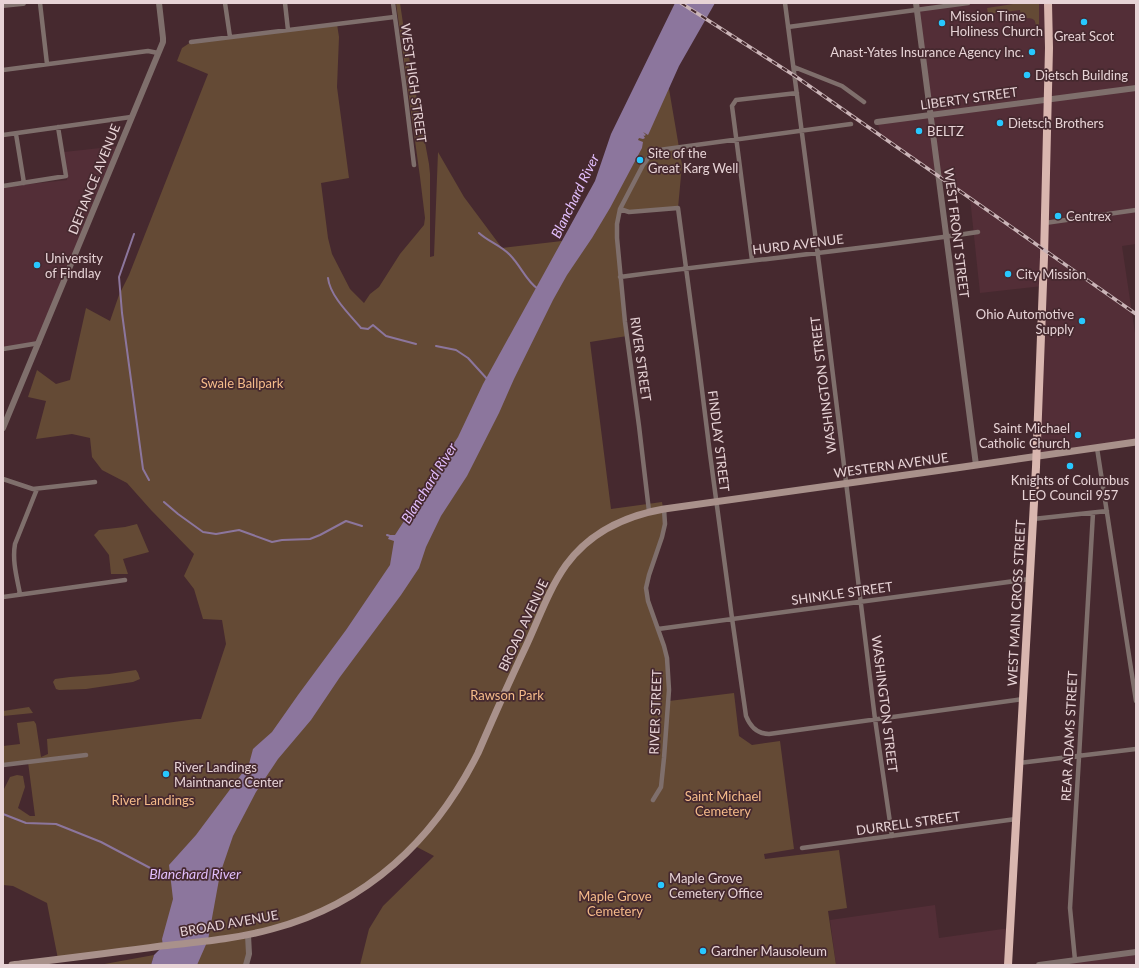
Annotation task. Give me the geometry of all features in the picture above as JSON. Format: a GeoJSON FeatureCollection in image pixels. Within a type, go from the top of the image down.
{"type":"FeatureCollection","features":[{"type":"Feature","properties":{"kind":"highway","name":"WEST MAIN CROSS STREET"},"geometry":{"type":"LineString","coordinates":[[1008,965],[1036,456],[1045,223],[1049,39],[1048,3]]}},
{"type":"Feature","properties":{"kind":"main road","name":"WESTERN AVENUE"},"geometry":{"type":"LineString","coordinates":[[649,511],[1136,442]]}},
{"type":"Feature","properties":{"kind":"main road","name":"BROAD AVENUE"},"geometry":{"type":"LineString","coordinates":[[12,965],[248,935],[288,925],[311,916],[333,906],[364,888],[415,846],[449,804],[467,776],[550,592],[566,565],[580,549],[606,529],[625,519],[649,511]]}},
{"type":"Feature","properties":{"kind":"street"},"geometry":{"type":"LineString","coordinates":[[3,5],[23,3]]}},
{"type":"Feature","properties":{"kind":"street"},"geometry":{"type":"LineString","coordinates":[[40,3],[47,64]]}},
{"type":"Feature","properties":{"kind":"street","name":"DEFIANCE AVENUE"},"geometry":{"type":"LineString","coordinates":[[3,428],[24,374],[158,53],[163,38],[159,3]]}},
{"type":"Feature","properties":{"kind":"street"},"geometry":{"type":"LineString","coordinates":[[225,3],[230,37]]}},
{"type":"Feature","properties":{"kind":"street"},"geometry":{"type":"LineString","coordinates":[[285,3],[288,30]]}},
{"type":"Feature","properties":{"kind":"street","name":"WEST HIGH STREET"},"geometry":{"type":"LineString","coordinates":[[393,3],[414,165]]}},
{"type":"Feature","properties":{"kind":"street","name":"WASHINGTON STREET"},"geometry":{"type":"LineString","coordinates":[[785,3],[818,253],[875,719],[892,836]]}},
{"type":"Feature","properties":{"kind":"street","name":"WEST FRONT STREET"},"geometry":{"type":"LineString","coordinates":[[916,3],[976,465]]}},
{"type":"Feature","properties":{"kind":"street"},"geometry":{"type":"LineString","coordinates":[[788,27],[968,3]]}},
{"type":"Feature","properties":{"kind":"street"},"geometry":{"type":"LineString","coordinates":[[191,42],[394,17]]}},
{"type":"Feature","properties":{"kind":"street"},"geometry":{"type":"LineString","coordinates":[[3,70],[148,51],[158,53]]}},
{"type":"Feature","properties":{"kind":"street"},"geometry":{"type":"LineString","coordinates":[[794,67],[842,86],[864,102]]}},
{"type":"Feature","properties":{"kind":"street","name":"LIBERTY STREET"},"geometry":{"type":"LineString","coordinates":[[877,122],[1136,88]]}},
{"type":"Feature","properties":{"kind":"street"},"geometry":{"type":"LineString","coordinates":[[752,260],[732,106],[736,100],[797,93]]}},
{"type":"Feature","properties":{"kind":"street"},"geometry":{"type":"LineString","coordinates":[[3,135],[131,117]]}},
{"type":"Feature","properties":{"kind":"street"},"geometry":{"type":"LineString","coordinates":[[736,140],[851,124]]}},
{"type":"Feature","properties":{"kind":"street"},"geometry":{"type":"LineString","coordinates":[[3,186],[66,176],[58,127]]}},
{"type":"Feature","properties":{"kind":"street"},"geometry":{"type":"LineString","coordinates":[[16,134],[24,183]]}},
{"type":"Feature","properties":{"kind":"street","name":"RIVER STREET"},"geometry":{"type":"LineString","coordinates":[[649,511],[620,277],[616,228],[620,209],[649,157],[656,152],[665,148],[736,140]]}},
{"type":"Feature","properties":{"kind":"street","name":"FINDLAY STREET"},"geometry":{"type":"LineString","coordinates":[[620,209],[629,212],[678,208],[716,501],[746,716],[750,724],[757,731],[769,734],[875,719]]}},
{"type":"Feature","properties":{"kind":"street"},"geometry":{"type":"LineString","coordinates":[[1045,223],[1136,210]]}},
{"type":"Feature","properties":{"kind":"street","name":"HURD AVENUE"},"geometry":{"type":"LineString","coordinates":[[620,277],[978,232]]}},
{"type":"Feature","properties":{"kind":"street"},"geometry":{"type":"LineString","coordinates":[[3,348],[38,343]]}},
{"type":"Feature","properties":{"kind":"street"},"geometry":{"type":"LineString","coordinates":[[1097,448],[1136,701]]}},
{"type":"Feature","properties":{"kind":"street"},"geometry":{"type":"LineString","coordinates":[[3,479],[29,488],[37,489],[95,482]]}},
{"type":"Feature","properties":{"kind":"street"},"geometry":{"type":"LineString","coordinates":[[20,594],[14,553],[37,489]]}},
{"type":"Feature","properties":{"kind":"street","name":"RIVER STREET"},"geometry":{"type":"LineString","coordinates":[[653,800],[660,787],[669,701],[667,658],[648,601],[646,588],[665,524],[664,509]]}},
{"type":"Feature","properties":{"kind":"street"},"geometry":{"type":"LineString","coordinates":[[1033,520],[1107,511]]}},
{"type":"Feature","properties":{"kind":"street","name":"REAR ADAMS STREET"},"geometry":{"type":"LineString","coordinates":[[1075,960],[1070,908],[1093,513]]}},
{"type":"Feature","properties":{"kind":"street","name":"SHINKLE STREET"},"geometry":{"type":"LineString","coordinates":[[658,629],[1030,578]]}},
{"type":"Feature","properties":{"kind":"street"},"geometry":{"type":"LineString","coordinates":[[3,597],[125,580]]}},
{"type":"Feature","properties":{"kind":"street"},"geometry":{"type":"LineString","coordinates":[[875,719],[1023,699]]}},
{"type":"Feature","properties":{"kind":"street"},"geometry":{"type":"LineString","coordinates":[[1019,763],[1136,749]]}},
{"type":"Feature","properties":{"kind":"street"},"geometry":{"type":"LineString","coordinates":[[3,765],[86,755]]}},
{"type":"Feature","properties":{"kind":"street","name":"DURRELL STREET"},"geometry":{"type":"LineString","coordinates":[[802,848],[1016,819]]}},
{"type":"Feature","properties":{"kind":"street"},"geometry":{"type":"LineString","coordinates":[[246,965],[249,954],[248,935]]}},
{"type":"Feature","properties":{"kind":"street"},"geometry":{"type":"LineString","coordinates":[[1039,965],[1136,952]]}},
{"type":"Feature","properties":{"kind":"shaded area"},"geometry":{"type":"Polygon","coordinates":[[[916,3],[1136,3],[1136,244],[1122,246],[1136,340],[1136,442],[1037,456],[1043,286],[980,293],[970,198],[882,137],[877,122],[930,114],[916,3]]]}},
{"type":"Feature","properties":{"kind":"shaded area","name":"University of Findlay"},"geometry":{"type":"Polygon","coordinates":[[[119,146],[39,343],[3,348],[3,187],[67,180],[64,152],[119,146]]]}},
{"type":"Feature","properties":{"kind":"shaded area"},"geometry":{"type":"Polygon","coordinates":[[[935,905],[939,938],[1010,928],[1008,965],[836,965],[830,920],[935,905]]]}},
{"type":"Feature","properties":{"kind":"shaded area"},"geometry":{"type":"Polygon","coordinates":[[[1136,952],[1136,965],[1039,965],[1136,952]]]}},
{"type":"Feature","properties":{"kind":"green space"},"geometry":{"type":"Polygon","coordinates":[[[396,3],[400,3],[429,164],[430,257],[434,256],[438,152],[464,197],[502,248],[562,241],[569,243],[654,70],[669,89],[682,165],[678,208],[619,213],[617,224],[627,336],[590,342],[611,509],[662,502],[665,520],[646,588],[664,646],[669,701],[734,693],[739,736],[752,745],[780,741],[794,849],[764,854],[765,859],[839,850],[847,908],[828,911],[836,965],[360,965],[369,929],[383,906],[434,856],[415,846],[364,888],[317,914],[248,935],[245,965],[172,965],[176,944],[58,959],[47,903],[13,886],[3,885],[3,791],[10,777],[17,775],[23,776],[25,787],[18,808],[30,816],[35,816],[28,762],[4,765],[3,746],[20,744],[17,723],[34,721],[36,724],[41,757],[48,754],[47,739],[201,719],[226,644],[222,620],[203,619],[194,589],[184,576],[194,554],[127,483],[102,470],[92,457],[90,438],[72,434],[36,439],[46,401],[28,397],[37,370],[56,384],[70,380],[86,308],[110,321],[119,295],[129,275],[208,74],[177,61],[182,48],[191,42],[337,24],[339,37],[337,87],[349,178],[321,183],[328,238],[332,254],[350,289],[364,303],[370,294],[379,287],[400,254],[424,225],[425,218],[396,3]]]}},
{"type":"Feature","properties":{"kind":"green space"},"geometry":{"type":"Polygon","coordinates":[[[1019,3],[1039,3],[1039,32],[1036,30],[1033,19],[1021,18],[1020,10],[988,14],[987,8],[1019,3]]]}},
{"type":"Feature","properties":{"kind":"green space"},"geometry":{"type":"Polygon","coordinates":[[[137,524],[149,552],[123,559],[128,574],[111,574],[109,555],[94,535],[99,530],[137,524]]]}},
{"type":"Feature","properties":{"kind":"green space"},"geometry":{"type":"Polygon","coordinates":[[[136,670],[140,679],[133,682],[86,689],[59,690],[56,689],[53,682],[55,679],[136,670]]]}},
{"type":"Feature","properties":{"kind":"green space"},"geometry":{"type":"Polygon","coordinates":[[[29,707],[33,713],[3,716],[3,711],[29,707]]]}},
{"type":"Feature","properties":{"kind":"green space"},"geometry":{"type":"Polygon","coordinates":[[[154,955],[151,965],[99,965],[154,955]]]}},
{"type":"Feature","properties":{"kind":"water","name":"Blanchard River"},"geometry":{"type":"Polygon","coordinates":[[[675,3],[715,3],[679,66],[648,135],[643,132],[646,135],[643,135],[645,138],[639,138],[638,140],[643,142],[642,148],[610,208],[567,275],[553,300],[467,476],[441,516],[426,547],[419,568],[401,595],[340,677],[311,720],[278,759],[256,792],[233,836],[220,874],[208,940],[197,965],[151,965],[154,955],[163,946],[162,939],[173,899],[169,865],[196,835],[249,764],[253,749],[272,732],[346,630],[390,565],[394,541],[388,539],[390,535],[395,535],[458,437],[483,384],[595,181],[611,134],[675,3]]]}},
{"type":"Feature","properties":{"kind":"waterway"},"geometry":{"type":"LineString","coordinates":[[479,233],[510,255],[530,282],[538,289]]}},
{"type":"Feature","properties":{"kind":"waterway"},"geometry":{"type":"LineString","coordinates":[[134,234],[119,277],[122,313],[143,469],[149,480]]}},
{"type":"Feature","properties":{"kind":"waterway"},"geometry":{"type":"LineString","coordinates":[[328,278],[332,292],[361,328],[368,329],[373,325],[386,336],[416,344]]}},
{"type":"Feature","properties":{"kind":"waterway"},"geometry":{"type":"LineString","coordinates":[[436,346],[456,350],[468,358],[488,380]]}},
{"type":"Feature","properties":{"kind":"waterway"},"geometry":{"type":"LineString","coordinates":[[164,502],[203,532],[216,534],[239,530],[272,542],[282,540],[310,539],[346,521],[362,526]]}},
{"type":"Feature","properties":{"kind":"waterway"},"geometry":{"type":"LineString","coordinates":[[3,814],[26,823],[56,824],[101,842],[171,879]]}},
{"type":"Feature","properties":{"kind":"railway"},"geometry":{"type":"LineString","coordinates":[[681,3],[795,76],[1136,314]]}},
{"type":"Feature","properties":{"kind":"place","name":"Great Scot"},"geometry":{"type":"Point","coordinates":[1084,22]}},
{"type":"Feature","properties":{"kind":"place","name":"Mission Time Holiness Church"},"geometry":{"type":"Point","coordinates":[942,23]}},
{"type":"Feature","properties":{"kind":"place","name":"Anast-Yates Insurance Agency Inc."},"geometry":{"type":"Point","coordinates":[1032,52]}},
{"type":"Feature","properties":{"kind":"place","name":"Dietsch Building"},"geometry":{"type":"Point","coordinates":[1027,75]}},
{"type":"Feature","properties":{"kind":"place","name":"Dietsch Brothers"},"geometry":{"type":"Point","coordinates":[1000,123]}},
{"type":"Feature","properties":{"kind":"place","name":"BELTZ"},"geometry":{"type":"Point","coordinates":[919,131]}},
{"type":"Feature","properties":{"kind":"place","name":"Site of the Great Karg Well"},"geometry":{"type":"Point","coordinates":[640,160]}},
{"type":"Feature","properties":{"kind":"place","name":"Centrex"},"geometry":{"type":"Point","coordinates":[1058,216]}},
{"type":"Feature","properties":{"kind":"place","name":"University of Findlay"},"geometry":{"type":"Point","coordinates":[37,265]}},
{"type":"Feature","properties":{"kind":"place","name":"City Mission"},"geometry":{"type":"Point","coordinates":[1008,274]}},
{"type":"Feature","properties":{"kind":"place","name":"Ohio Automotive Supply"},"geometry":{"type":"Point","coordinates":[1082,321]}},
{"type":"Feature","properties":{"kind":"place","name":"Saint Michael Catholic Church"},"geometry":{"type":"Point","coordinates":[1078,435]}},
{"type":"Feature","properties":{"kind":"place","name":"Knights of Columbus LEO Council 957"},"geometry":{"type":"Point","coordinates":[1070,466]}},
{"type":"Feature","properties":{"kind":"place","name":"River Landings Maintnance Center"},"geometry":{"type":"Point","coordinates":[166,774]}},
{"type":"Feature","properties":{"kind":"place","name":"Maple Grove Cemetery Office"},"geometry":{"type":"Point","coordinates":[661,885]}},
{"type":"Feature","properties":{"kind":"place","name":"Gardner Mausoleum"},"geometry":{"type":"Point","coordinates":[703,951]}},
{"type":"Feature","properties":{"kind":"park label","name":"Swale Ballpark"},"geometry":{"type":"Point","coordinates":[242,383]}},
{"type":"Feature","properties":{"kind":"park label","name":"Rawson Park"},"geometry":{"type":"Point","coordinates":[507,695]}},
{"type":"Feature","properties":{"kind":"park label","name":"River Landings"},"geometry":{"type":"Point","coordinates":[153,800]}},
{"type":"Feature","properties":{"kind":"park label","name":"Saint Michael Cemetery"},"geometry":{"type":"Point","coordinates":[723,804]}},
{"type":"Feature","properties":{"kind":"park label","name":"Maple Grove Cemetery"},"geometry":{"type":"Point","coordinates":[615,904]}}]}
